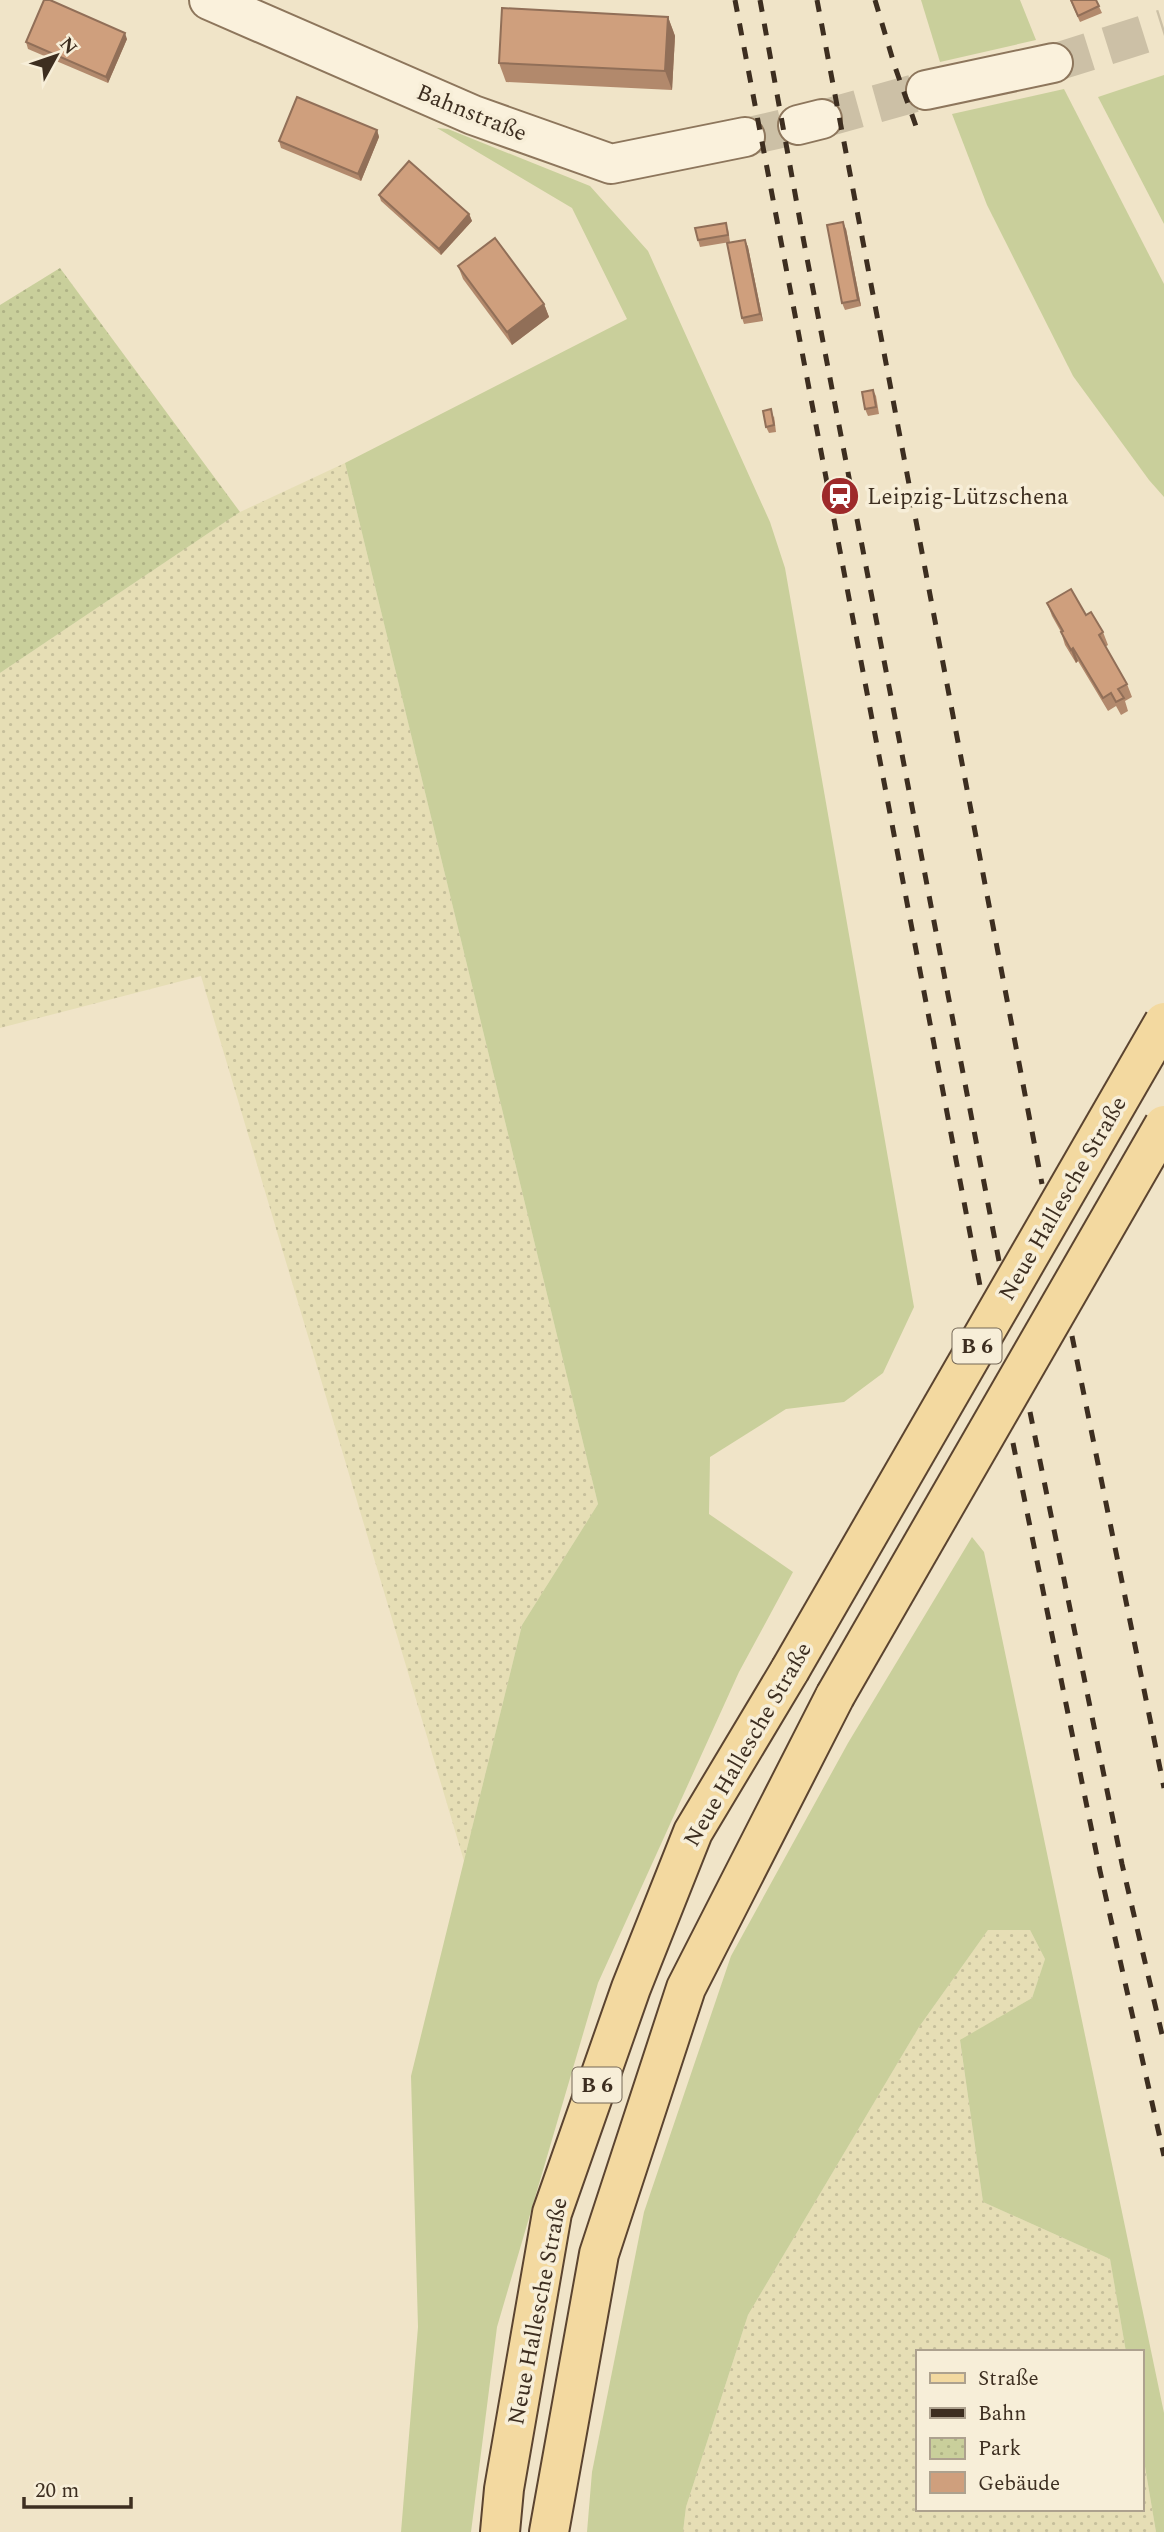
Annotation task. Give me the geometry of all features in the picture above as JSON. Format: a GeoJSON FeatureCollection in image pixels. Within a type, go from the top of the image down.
{"type":"FeatureCollection","features":[{"type":"Feature","properties":{"kind":"main road","name":"Neue Hallesche Straße"},"geometry":{"type":"LineString","coordinates":[[500,2532],[504,2489],[552,2213],[631,1988],[692,1832],[790,1670],[1164,1023]]}},
{"type":"Feature","properties":{"kind":"main road","name":"B 6"},"geometry":{"type":"LineString","coordinates":[[549,2532],[599,2254],[686,1988],[835,1696],[1164,1125]]}},
{"type":"Feature","properties":{"kind":"street","name":"Bahnstraße"},"geometry":{"type":"LineString","coordinates":[[209,0],[473,115],[611,164],[745,137]]}},
{"type":"Feature","properties":{"kind":"street"},"geometry":{"type":"LineString","coordinates":[[926,90],[1053,63]]}},
{"type":"Feature","properties":{"kind":"shaded area"},"geometry":{"type":"Polygon","coordinates":[[[345,463],[598,1504],[522,1625],[464,1861],[201,976],[0,1028],[0,673],[240,512],[345,463]]]}},
{"type":"Feature","properties":{"kind":"shaded area"},"geometry":{"type":"Polygon","coordinates":[[[988,1930],[1030,1930],[1045,1959],[1032,1998],[960,2041],[983,2202],[1110,2259],[1126,2350],[916,2350],[916,2511],[1143,2511],[1143,2455],[1156,2532],[683,2532],[686,2507],[748,2315],[919,2027],[988,1930]]]}},
{"type":"Feature","properties":{"kind":"green space"},"geometry":{"type":"Polygon","coordinates":[[[921,0],[1020,0],[1036,40],[940,62],[921,0]]]}},
{"type":"Feature","properties":{"kind":"green space"},"geometry":{"type":"Polygon","coordinates":[[[1164,75],[1164,224],[1098,97],[1164,75]]]}},
{"type":"Feature","properties":{"kind":"green space"},"geometry":{"type":"Polygon","coordinates":[[[1064,89],[1164,284],[1164,497],[1073,376],[987,205],[952,114],[1064,89]]]}},
{"type":"Feature","properties":{"kind":"green space"},"geometry":{"type":"Polygon","coordinates":[[[437,128],[448,129],[590,186],[648,251],[770,522],[785,568],[914,1307],[883,1373],[844,1402],[786,1409],[710,1457],[709,1514],[793,1572],[739,1672],[598,1983],[497,2327],[471,2532],[401,2532],[418,2327],[411,2076],[522,1625],[598,1504],[345,463],[627,319],[572,208],[437,128]]]}},
{"type":"Feature","properties":{"kind":"green space"},"geometry":{"type":"Polygon","coordinates":[[[60,268],[240,512],[0,673],[0,305],[60,268]]]}},
{"type":"Feature","properties":{"kind":"green space"},"geometry":{"type":"Polygon","coordinates":[[[972,1537],[984,1552],[1164,2413],[1164,2532],[1156,2532],[1143,2455],[1143,2350],[1126,2350],[1110,2259],[983,2202],[960,2040],[1032,1998],[1045,1959],[1030,1930],[988,1930],[919,2027],[748,2315],[686,2507],[683,2532],[587,2532],[592,2472],[644,2212],[731,1956],[848,1743],[972,1537]]]}},
{"type":"Feature","properties":{"kind":"building"},"geometry":{"type":"Polygon","coordinates":[[[44,0],[50,0],[125,33],[106,77],[26,42],[44,0]]]}},
{"type":"Feature","properties":{"kind":"building"},"geometry":{"type":"Polygon","coordinates":[[[1071,0],[1096,0],[1099,6],[1078,16],[1071,0]]]}},
{"type":"Feature","properties":{"kind":"building"},"geometry":{"type":"Polygon","coordinates":[[[502,8],[668,17],[665,71],[499,63],[502,8]]]}},
{"type":"Feature","properties":{"kind":"building"},"geometry":{"type":"Polygon","coordinates":[[[297,97],[377,130],[358,174],[279,141],[297,97]]]}},
{"type":"Feature","properties":{"kind":"building"},"geometry":{"type":"Polygon","coordinates":[[[409,161],[469,214],[439,249],[379,195],[409,161]]]}},
{"type":"Feature","properties":{"kind":"building"},"geometry":{"type":"Polygon","coordinates":[[[843,222],[858,300],[842,303],[827,225],[843,222]]]}},
{"type":"Feature","properties":{"kind":"building"},"geometry":{"type":"Polygon","coordinates":[[[726,223],[728,235],[698,240],[695,228],[726,223]]]}},
{"type":"Feature","properties":{"kind":"building"},"geometry":{"type":"Polygon","coordinates":[[[495,238],[544,304],[507,332],[458,266],[495,238]]]}},
{"type":"Feature","properties":{"kind":"building"},"geometry":{"type":"Polygon","coordinates":[[[745,240],[760,314],[742,318],[727,243],[745,240]]]}},
{"type":"Feature","properties":{"kind":"building"},"geometry":{"type":"Polygon","coordinates":[[[873,390],[876,407],[865,409],[862,392],[873,390]]]}},
{"type":"Feature","properties":{"kind":"building"},"geometry":{"type":"Polygon","coordinates":[[[771,409],[774,425],[766,427],[763,411],[771,409]]]}},
{"type":"Feature","properties":{"kind":"building"},"geometry":{"type":"Polygon","coordinates":[[[1071,589],[1086,615],[1091,612],[1103,632],[1099,635],[1127,684],[1118,689],[1124,698],[1116,702],[1111,693],[1103,698],[1073,648],[1071,650],[1047,603],[1071,589]]]}},
{"type":"Feature","properties":{"kind":"tunnel"},"geometry":{"type":"LineString","coordinates":[[1053,63],[1164,28]]}},
{"type":"Feature","properties":{"kind":"tunnel"},"geometry":{"type":"LineString","coordinates":[[822,119],[926,90]]}},
{"type":"Feature","properties":{"kind":"tunnel"},"geometry":{"type":"LineString","coordinates":[[745,137],[798,125]]}},
{"type":"Feature","properties":{"kind":"railway"},"geometry":{"type":"LineString","coordinates":[[735,0],[981,1291]]}},
{"type":"Feature","properties":{"kind":"railway"},"geometry":{"type":"LineString","coordinates":[[760,0],[999,1261]]}},
{"type":"Feature","properties":{"kind":"railway"},"geometry":{"type":"LineString","coordinates":[[817,0],[1042,1184]]}},
{"type":"Feature","properties":{"kind":"railway"},"geometry":{"type":"LineString","coordinates":[[875,0],[917,129]]}},
{"type":"Feature","properties":{"kind":"railway"},"geometry":{"type":"LineString","coordinates":[[1072,1336],[1164,1788]]}},
{"type":"Feature","properties":{"kind":"railway"},"geometry":{"type":"LineString","coordinates":[[1030,1412],[1122,1864],[1164,2043]]}},
{"type":"Feature","properties":{"kind":"railway"},"geometry":{"type":"LineString","coordinates":[[1013,1443],[1100,1871],[1164,2156]]}},
{"type":"Feature","properties":{"kind":"place","name":"Leipzig-Lützschena"},"geometry":{"type":"Point","coordinates":[840,496]}}]}
